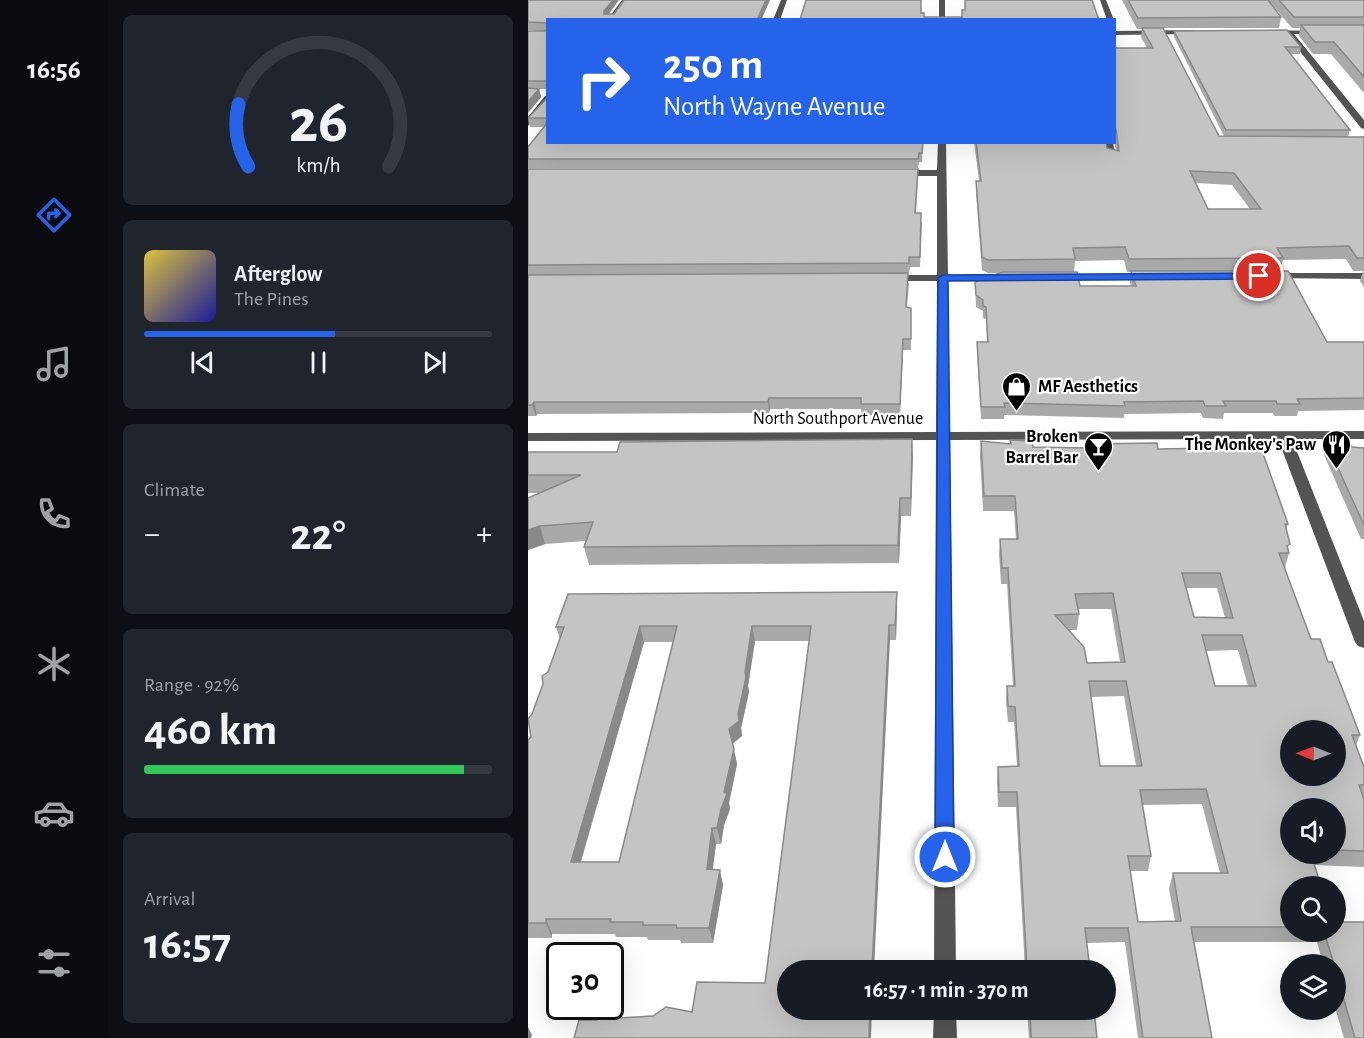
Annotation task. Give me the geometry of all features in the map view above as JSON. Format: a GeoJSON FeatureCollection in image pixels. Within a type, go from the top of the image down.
{"type":"FeatureCollection","features":[{"type":"Feature","properties":{"kind":"street"},"geometry":{"type":"LineString","coordinates":[[612,18],[625,0]]}},
{"type":"Feature","properties":{"kind":"street"},"geometry":{"type":"LineString","coordinates":[[777,18],[783,0]]}},
{"type":"Feature","properties":{"kind":"street"},"geometry":{"type":"LineString","coordinates":[[942,0],[942,18]]}},
{"type":"Feature","properties":{"kind":"street"},"geometry":{"type":"LineString","coordinates":[[1102,0],[1110,18]]}},
{"type":"Feature","properties":{"kind":"street"},"geometry":{"type":"LineString","coordinates":[[1279,21],[1364,126]]}},
{"type":"Feature","properties":{"kind":"street"},"geometry":{"type":"LineString","coordinates":[[1116,31],[1204,32]]}},
{"type":"Feature","properties":{"kind":"street"},"geometry":{"type":"LineString","coordinates":[[1165,32],[1172,46]]}},
{"type":"Feature","properties":{"kind":"street"},"geometry":{"type":"LineString","coordinates":[[1262,32],[1324,32]]}},
{"type":"Feature","properties":{"kind":"street"},"geometry":{"type":"LineString","coordinates":[[528,123],[545,95]]}},
{"type":"Feature","properties":{"kind":"street"},"geometry":{"type":"LineString","coordinates":[[942,144],[945,960]]}},
{"type":"Feature","properties":{"kind":"street"},"geometry":{"type":"LineString","coordinates":[[1109,144],[1113,159]]}},
{"type":"Feature","properties":{"kind":"street"},"geometry":{"type":"LineString","coordinates":[[885,173],[942,173]]}},
{"type":"Feature","properties":{"kind":"street"},"geometry":{"type":"LineString","coordinates":[[1257,276],[1364,276]]}},
{"type":"Feature","properties":{"kind":"street"},"geometry":{"type":"LineString","coordinates":[[1047,278],[1163,277]]}},
{"type":"Feature","properties":{"kind":"street"},"geometry":{"type":"LineString","coordinates":[[878,278],[1014,278]]}},
{"type":"Feature","properties":{"kind":"street"},"geometry":{"type":"LineString","coordinates":[[1282,435],[1364,642]]}},
{"type":"Feature","properties":{"kind":"street","name":"North Southport Avenue"},"geometry":{"type":"LineString","coordinates":[[528,437],[1364,435]]}},
{"type":"Feature","properties":{"kind":"street"},"geometry":{"type":"LineString","coordinates":[[945,1020],[945,1038]]}},
{"type":"Feature","properties":{"kind":"building"},"geometry":{"type":"Polygon","coordinates":[[[528,0],[613,0],[604,14],[614,14],[624,0],[766,0],[758,18],[546,18],[546,23],[528,22],[528,0]]]}},
{"type":"Feature","properties":{"kind":"building"},"geometry":{"type":"Polygon","coordinates":[[[806,0],[921,0],[921,13],[924,13],[924,17],[961,18],[801,18],[806,0]]]}},
{"type":"Feature","properties":{"kind":"building"},"geometry":{"type":"Polygon","coordinates":[[[965,0],[1092,0],[1098,18],[962,18],[962,10],[965,10],[965,0]]]}},
{"type":"Feature","properties":{"kind":"building"},"geometry":{"type":"Polygon","coordinates":[[[1128,0],[1268,0],[1281,17],[1138,18],[1128,0]]]}},
{"type":"Feature","properties":{"kind":"building"},"geometry":{"type":"Polygon","coordinates":[[[1279,0],[1364,0],[1364,17],[1294,17],[1279,0]]]}},
{"type":"Feature","properties":{"kind":"building"},"geometry":{"type":"Polygon","coordinates":[[[1301,25],[1364,25],[1364,77],[1334,42],[1315,42],[1301,25]]]}},
{"type":"Feature","properties":{"kind":"building"},"geometry":{"type":"Polygon","coordinates":[[[1142,28],[1163,28],[1219,136],[1364,137],[1364,258],[1357,258],[1349,246],[1277,248],[1283,258],[1129,259],[1125,247],[1073,248],[1075,259],[988,260],[982,257],[976,181],[981,181],[976,144],[1106,144],[1107,148],[1119,151],[1116,129],[1116,48],[1153,48],[1142,28]],[[1190,171],[1208,209],[1261,209],[1234,173],[1190,171]]]}},
{"type":"Feature","properties":{"kind":"building"},"geometry":{"type":"Polygon","coordinates":[[[1287,30],[1301,47],[1285,47],[1350,130],[1226,130],[1174,31],[1287,30]]]}},
{"type":"Feature","properties":{"kind":"building"},"geometry":{"type":"Polygon","coordinates":[[[528,31],[546,31],[546,81],[528,81],[528,31]]]}},
{"type":"Feature","properties":{"kind":"building"},"geometry":{"type":"Polygon","coordinates":[[[528,88],[539,89],[528,102],[528,88]]]}},
{"type":"Feature","properties":{"kind":"building"},"geometry":{"type":"Polygon","coordinates":[[[546,99],[546,118],[528,118],[546,99]]]}},
{"type":"Feature","properties":{"kind":"building"},"geometry":{"type":"Polygon","coordinates":[[[546,124],[546,144],[923,144],[922,153],[919,153],[918,159],[528,159],[528,147],[546,124]]]}},
{"type":"Feature","properties":{"kind":"building"},"geometry":{"type":"Polygon","coordinates":[[[528,169],[918,169],[915,213],[921,213],[920,257],[909,257],[909,263],[528,265],[528,169]]]}},
{"type":"Feature","properties":{"kind":"building"},"geometry":{"type":"Polygon","coordinates":[[[1131,271],[1288,271],[1327,342],[1364,342],[1364,398],[1297,399],[1300,404],[1277,404],[1276,401],[1223,401],[1226,406],[1205,406],[1203,401],[1124,402],[1125,406],[1004,403],[1005,407],[981,407],[977,342],[988,342],[986,307],[983,306],[983,300],[976,295],[975,282],[1003,272],[1077,272],[1080,286],[1136,286],[1131,271]]]}},
{"type":"Feature","properties":{"kind":"building"},"geometry":{"type":"Polygon","coordinates":[[[908,273],[906,307],[911,308],[911,339],[903,339],[900,404],[861,404],[861,398],[769,398],[768,402],[534,402],[528,405],[528,275],[908,273]]]}},
{"type":"Feature","properties":{"kind":"building"},"geometry":{"type":"Polygon","coordinates":[[[912,439],[911,498],[900,498],[898,545],[584,547],[593,522],[540,526],[528,530],[528,498],[581,475],[528,475],[528,452],[617,452],[620,442],[912,439]]]}},
{"type":"Feature","properties":{"kind":"building"},"geometry":{"type":"Polygon","coordinates":[[[1010,440],[1032,441],[1033,447],[1087,448],[1086,444],[1157,443],[1158,449],[1214,448],[1214,446],[1236,445],[1235,442],[1259,442],[1288,524],[1285,524],[1290,544],[1287,546],[1289,553],[1279,553],[1311,639],[1320,639],[1328,662],[1332,662],[1360,735],[1352,735],[1364,767],[1364,785],[1359,785],[1364,799],[1364,851],[1346,850],[1346,798],[1280,798],[1280,864],[1314,864],[1318,876],[1280,876],[1280,927],[1191,927],[1212,1038],[1143,1038],[1128,928],[1085,928],[1089,960],[1026,960],[1017,792],[999,792],[998,767],[1019,766],[1015,707],[1008,706],[1007,686],[1015,686],[1008,568],[1002,568],[1000,539],[1018,539],[1015,496],[984,496],[981,441],[1011,444],[1010,440]],[[1182,573],[1194,617],[1233,618],[1220,573],[1182,573]],[[1113,593],[1075,594],[1079,614],[1055,615],[1084,647],[1087,663],[1125,662],[1113,593]],[[1202,635],[1215,686],[1256,686],[1242,635],[1202,635]],[[1089,681],[1100,766],[1142,766],[1126,681],[1089,681]],[[1206,789],[1140,790],[1151,856],[1128,856],[1138,922],[1181,921],[1173,873],[1228,873],[1206,789]]]}},
{"type":"Feature","properties":{"kind":"building"},"geometry":{"type":"Polygon","coordinates":[[[1327,444],[1350,444],[1352,447],[1364,448],[1364,525],[1327,444]]]}},
{"type":"Feature","properties":{"kind":"building"},"geometry":{"type":"Polygon","coordinates":[[[897,592],[895,625],[889,625],[872,960],[777,960],[777,1020],[870,1020],[869,1038],[574,1038],[579,1020],[624,1020],[624,1018],[653,1016],[666,1007],[692,1012],[697,982],[765,983],[811,626],[752,626],[746,677],[738,714],[739,721],[729,729],[734,749],[724,792],[727,794],[717,828],[712,828],[707,869],[720,870],[709,928],[643,925],[643,922],[610,922],[611,919],[546,919],[546,923],[528,923],[528,740],[531,737],[528,719],[543,684],[542,676],[548,672],[564,627],[556,627],[568,594],[897,592]],[[640,626],[571,862],[619,862],[677,626],[640,626]]]}},
{"type":"Feature","properties":{"kind":"building"},"geometry":{"type":"Polygon","coordinates":[[[1346,922],[1364,922],[1364,1038],[1355,1038],[1346,1007],[1346,954],[1331,954],[1327,942],[1346,942],[1346,922]]]}},
{"type":"Feature","properties":{"kind":"building"},"geometry":{"type":"Polygon","coordinates":[[[1030,1020],[1095,1020],[1097,1038],[1031,1038],[1030,1020]]]}},
{"type":"Feature","properties":{"kind":"place","name":"MF Aesthetics"},"geometry":{"type":"Point","coordinates":[1017,412]}},
{"type":"Feature","properties":{"kind":"place","name":"The Monkey's Paw"},"geometry":{"type":"Point","coordinates":[1337,470]}},
{"type":"Feature","properties":{"kind":"place","name":"Broken Barrel Bar"},"geometry":{"type":"Point","coordinates":[1099,472]}},
{"type":"Feature","properties":{"kind":"route"},"geometry":{"type":"LineString","coordinates":[[945,857],[943,278],[1259,276]]}}]}
